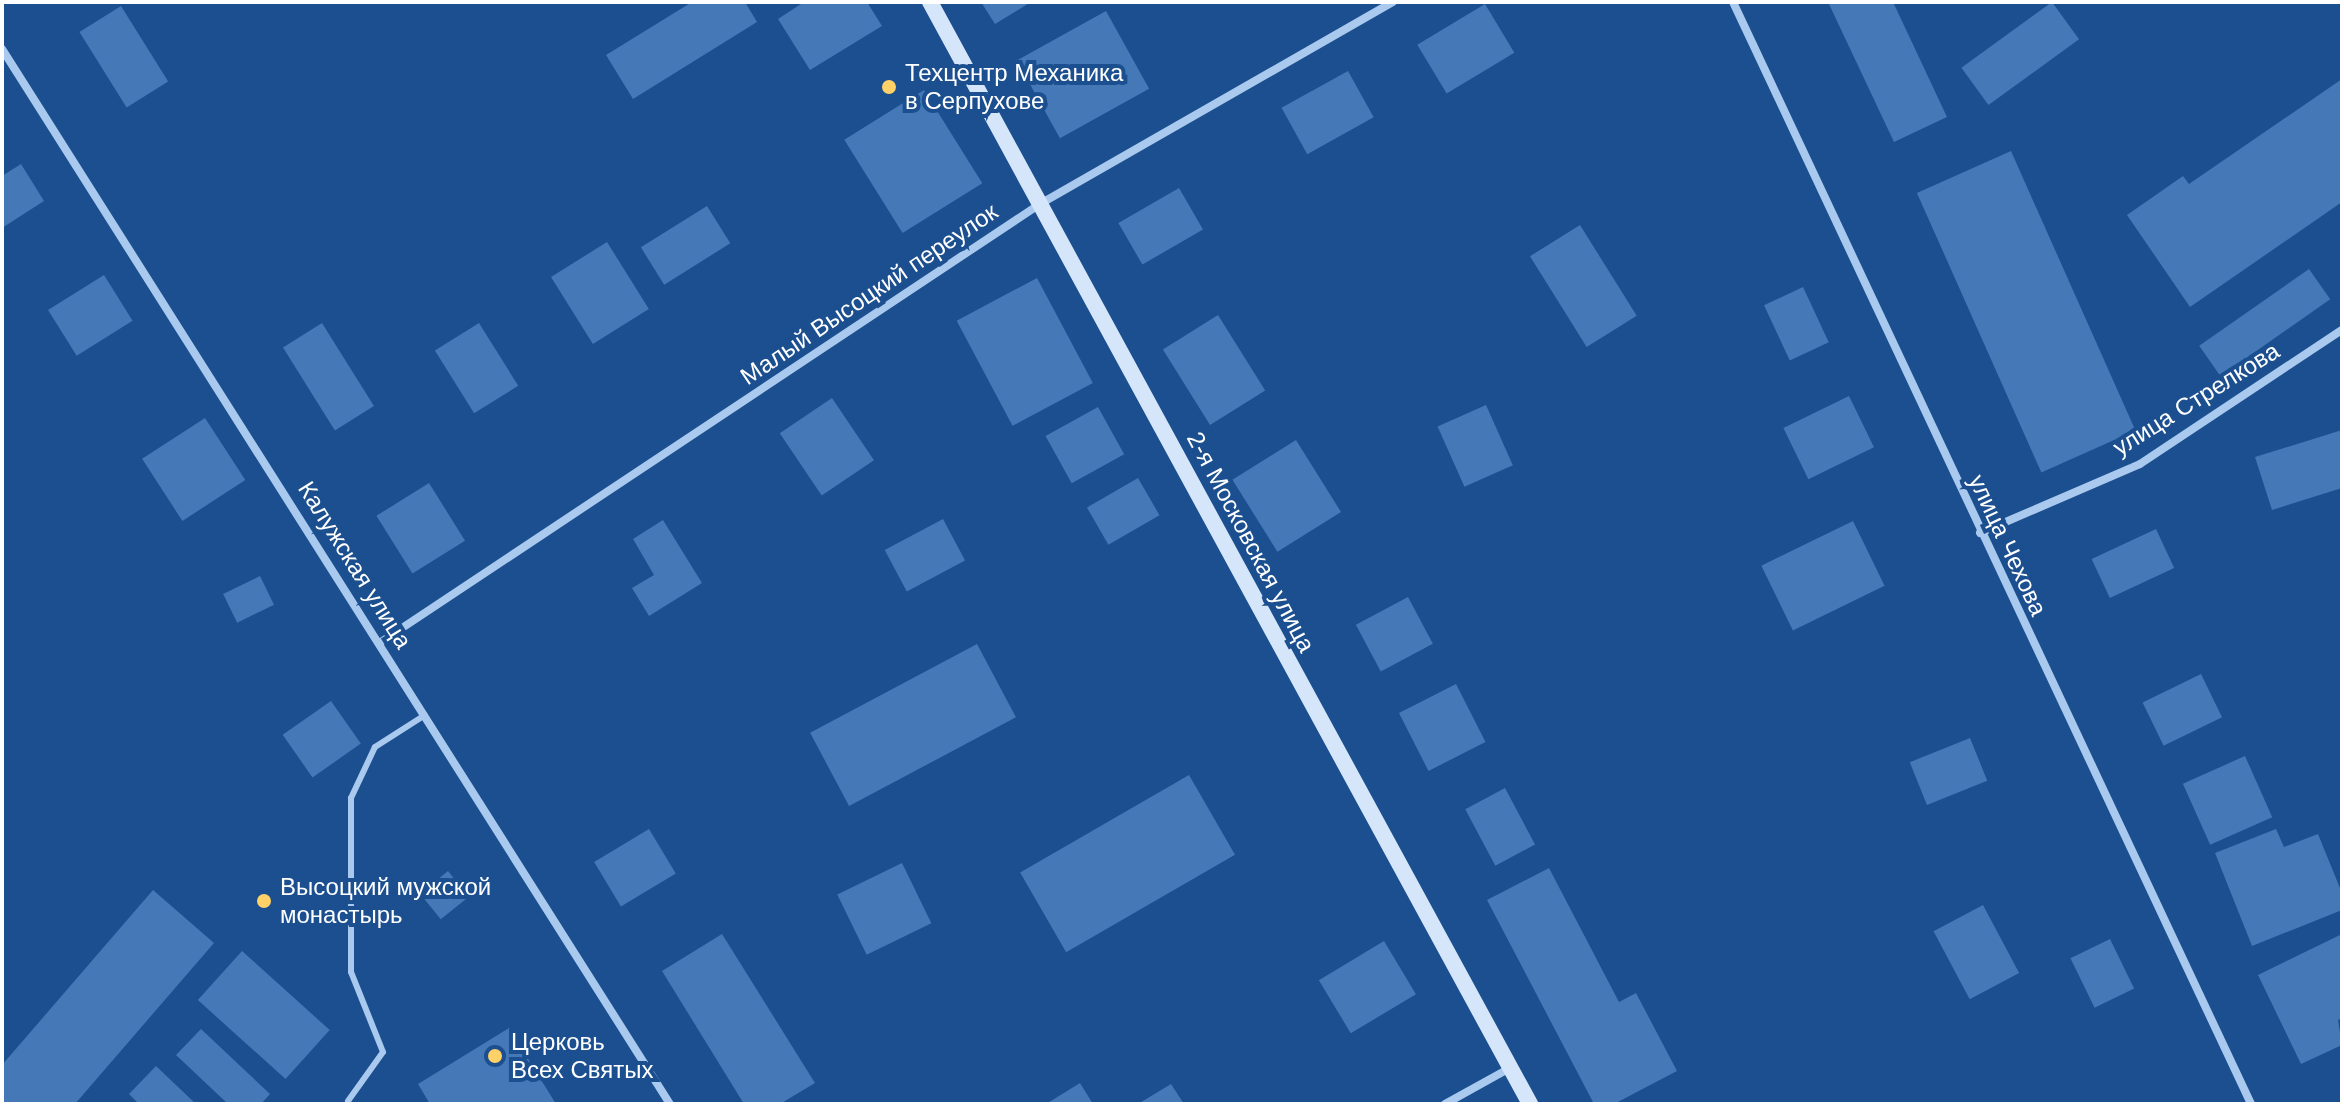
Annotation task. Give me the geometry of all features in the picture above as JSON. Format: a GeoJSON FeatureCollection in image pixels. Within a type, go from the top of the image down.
{"type":"FeatureCollection","features":[{"type":"Feature","properties":{"kind":"street","name":"2-я Московская улица"},"geometry":{"type":"LineString","coordinates":[[930,2],[1530,1104]]}},
{"type":"Feature","properties":{"kind":"street","name":"Малый Высоцкий переулок"},"geometry":{"type":"LineString","coordinates":[[381,642],[1040,204],[1393,2]]}},
{"type":"Feature","properties":{"kind":"street","name":"улица Чехова"},"geometry":{"type":"LineString","coordinates":[[1733,2],[2251,1104]]}},
{"type":"Feature","properties":{"kind":"street","name":"Калужская улица"},"geometry":{"type":"LineString","coordinates":[[2,49],[381,642],[670,1104]]}},
{"type":"Feature","properties":{"kind":"street","name":"улица Стрелкова"},"geometry":{"type":"LineString","coordinates":[[1980,533],[2140,464],[2342,330]]}},
{"type":"Feature","properties":{"kind":"street"},"geometry":{"type":"LineString","coordinates":[[1445,1104],[1511,1067]]}},
{"type":"Feature","properties":{"kind":"lane"},"geometry":{"type":"LineString","coordinates":[[348,1101],[383,1052],[351,972],[351,798],[375,747],[425,715]]}},
{"type":"Feature","properties":{"kind":"building"},"geometry":{"type":"Polygon","coordinates":[[[692,2],[745,2],[757,22],[633,99],[606,55],[692,2]]]}},
{"type":"Feature","properties":{"kind":"building"},"geometry":{"type":"Polygon","coordinates":[[[804,2],[867,2],[882,26],[810,70],[778,19],[804,2]]]}},
{"type":"Feature","properties":{"kind":"building"},"geometry":{"type":"Polygon","coordinates":[[[981,2],[1031,2],[995,24],[981,2]]]}},
{"type":"Feature","properties":{"kind":"building"},"geometry":{"type":"Polygon","coordinates":[[[1828,2],[1893,2],[1947,117],[1894,142],[1828,2]]]}},
{"type":"Feature","properties":{"kind":"building"},"geometry":{"type":"Polygon","coordinates":[[[2052,2],[2079,39],[1988,105],[1961,68],[2052,2]]]}},
{"type":"Feature","properties":{"kind":"building"},"geometry":{"type":"Polygon","coordinates":[[[1485,4],[1514,53],[1447,94],[1417,45],[1485,4]]]}},
{"type":"Feature","properties":{"kind":"building"},"geometry":{"type":"Polygon","coordinates":[[[121,6],[168,81],[127,107],[79,32],[121,6]]]}},
{"type":"Feature","properties":{"kind":"building"},"geometry":{"type":"Polygon","coordinates":[[[1106,11],[1149,89],[1060,138],[1017,60],[1106,11]]]}},
{"type":"Feature","properties":{"kind":"building"},"geometry":{"type":"Polygon","coordinates":[[[1348,71],[1374,117],[1307,154],[1282,108],[1348,71]]]}},
{"type":"Feature","properties":{"kind":"building"},"geometry":{"type":"Polygon","coordinates":[[[2342,79],[2342,202],[2190,307],[2127,215],[2183,176],[2189,184],[2342,79]]]}},
{"type":"Feature","properties":{"kind":"building"},"geometry":{"type":"Polygon","coordinates":[[[924,90],[982,183],[903,233],[844,140],[924,90]]]}},
{"type":"Feature","properties":{"kind":"building"},"geometry":{"type":"Polygon","coordinates":[[[2011,151],[2135,431],[2041,472],[1917,193],[2011,151]]]}},
{"type":"Feature","properties":{"kind":"building"},"geometry":{"type":"Polygon","coordinates":[[[21,164],[44,201],[2,228],[2,176],[21,164]]]}},
{"type":"Feature","properties":{"kind":"building"},"geometry":{"type":"Polygon","coordinates":[[[1179,188],[1203,230],[1142,265],[1118,223],[1179,188]]]}},
{"type":"Feature","properties":{"kind":"building"},"geometry":{"type":"Polygon","coordinates":[[[707,206],[730,243],[664,285],[641,247],[707,206]]]}},
{"type":"Feature","properties":{"kind":"building"},"geometry":{"type":"Polygon","coordinates":[[[1580,225],[1637,316],[1587,347],[1530,256],[1580,225]]]}},
{"type":"Feature","properties":{"kind":"building"},"geometry":{"type":"Polygon","coordinates":[[[607,242],[649,309],[593,344],[551,277],[607,242]]]}},
{"type":"Feature","properties":{"kind":"building"},"geometry":{"type":"Polygon","coordinates":[[[2309,269],[2330,299],[2220,376],[2199,346],[2309,269]]]}},
{"type":"Feature","properties":{"kind":"building"},"geometry":{"type":"Polygon","coordinates":[[[104,275],[133,321],[77,356],[48,310],[104,275]]]}},
{"type":"Feature","properties":{"kind":"building"},"geometry":{"type":"Polygon","coordinates":[[[1037,278],[1093,383],[1013,426],[957,321],[1037,278]]]}},
{"type":"Feature","properties":{"kind":"building"},"geometry":{"type":"Polygon","coordinates":[[[1803,287],[1829,342],[1790,360],[1764,305],[1803,287]]]}},
{"type":"Feature","properties":{"kind":"building"},"geometry":{"type":"Polygon","coordinates":[[[1218,315],[1265,390],[1210,425],[1163,349],[1218,315]]]}},
{"type":"Feature","properties":{"kind":"building"},"geometry":{"type":"Polygon","coordinates":[[[322,323],[374,406],[335,430],[283,347],[322,323]]]}},
{"type":"Feature","properties":{"kind":"building"},"geometry":{"type":"Polygon","coordinates":[[[479,323],[518,386],[474,413],[435,351],[479,323]]]}},
{"type":"Feature","properties":{"kind":"building"},"geometry":{"type":"Polygon","coordinates":[[[1849,396],[1874,447],[1808,479],[1783,428],[1849,396]]]}},
{"type":"Feature","properties":{"kind":"building"},"geometry":{"type":"Polygon","coordinates":[[[832,398],[874,460],[822,495],[780,433],[832,398]]]}},
{"type":"Feature","properties":{"kind":"building"},"geometry":{"type":"Polygon","coordinates":[[[1486,405],[1513,465],[1464,487],[1438,427],[1486,405]]]}},
{"type":"Feature","properties":{"kind":"building"},"geometry":{"type":"Polygon","coordinates":[[[1098,407],[1124,454],[1072,483],[1046,436],[1098,407]]]}},
{"type":"Feature","properties":{"kind":"building"},"geometry":{"type":"Polygon","coordinates":[[[205,418],[245,480],[182,521],[142,459],[205,418]]]}},
{"type":"Feature","properties":{"kind":"building"},"geometry":{"type":"Polygon","coordinates":[[[2342,430],[2342,488],[2272,510],[2255,457],[2342,430]]]}},
{"type":"Feature","properties":{"kind":"building"},"geometry":{"type":"Polygon","coordinates":[[[1296,440],[1341,512],[1277,552],[1232,480],[1296,440]]]}},
{"type":"Feature","properties":{"kind":"building"},"geometry":{"type":"Polygon","coordinates":[[[1138,478],[1160,515],[1108,545],[1087,508],[1138,478]]]}},
{"type":"Feature","properties":{"kind":"building"},"geometry":{"type":"Polygon","coordinates":[[[429,483],[465,541],[412,574],[376,516],[429,483]]]}},
{"type":"Feature","properties":{"kind":"building"},"geometry":{"type":"Polygon","coordinates":[[[943,519],[965,560],[907,591],[885,550],[943,519]]]}},
{"type":"Feature","properties":{"kind":"building"},"geometry":{"type":"Polygon","coordinates":[[[663,520],[702,583],[649,616],[632,588],[654,575],[633,539],[663,520]]]}},
{"type":"Feature","properties":{"kind":"building"},"geometry":{"type":"Polygon","coordinates":[[[1853,521],[1885,586],[1793,630],[1761,566],[1853,521]]]}},
{"type":"Feature","properties":{"kind":"building"},"geometry":{"type":"Polygon","coordinates":[[[2156,529],[2174,568],[2110,598],[2092,559],[2156,529]]]}},
{"type":"Feature","properties":{"kind":"building"},"geometry":{"type":"Polygon","coordinates":[[[260,576],[274,605],[237,623],[223,594],[260,576]]]}},
{"type":"Feature","properties":{"kind":"building"},"geometry":{"type":"Polygon","coordinates":[[[1408,597],[1433,644],[1381,671],[1356,625],[1408,597]]]}},
{"type":"Feature","properties":{"kind":"building"},"geometry":{"type":"Polygon","coordinates":[[[977,644],[1016,717],[849,806],[810,733],[977,644]]]}},
{"type":"Feature","properties":{"kind":"building"},"geometry":{"type":"Polygon","coordinates":[[[2201,674],[2222,717],[2164,746],[2143,702],[2201,674]]]}},
{"type":"Feature","properties":{"kind":"building"},"geometry":{"type":"Polygon","coordinates":[[[1456,684],[1486,742],[1428,771],[1399,713],[1456,684]]]}},
{"type":"Feature","properties":{"kind":"building"},"geometry":{"type":"Polygon","coordinates":[[[331,701],[361,744],[312,777],[283,735],[331,701]]]}},
{"type":"Feature","properties":{"kind":"building"},"geometry":{"type":"Polygon","coordinates":[[[1970,738],[1987,781],[1927,805],[1910,762],[1970,738]]]}},
{"type":"Feature","properties":{"kind":"building"},"geometry":{"type":"Polygon","coordinates":[[[2245,756],[2272,817],[2210,845],[2183,784],[2245,756]]]}},
{"type":"Feature","properties":{"kind":"building"},"geometry":{"type":"Polygon","coordinates":[[[1189,775],[1235,855],[1066,952],[1020,872],[1189,775]]]}},
{"type":"Feature","properties":{"kind":"building"},"geometry":{"type":"Polygon","coordinates":[[[1505,788],[1535,845],[1495,866],[1465,809],[1505,788]]]}},
{"type":"Feature","properties":{"kind":"building"},"geometry":{"type":"Polygon","coordinates":[[[649,829],[676,874],[621,907],[594,862],[649,829]]]}},
{"type":"Feature","properties":{"kind":"building"},"geometry":{"type":"Polygon","coordinates":[[[2276,829],[2284,847],[2318,834],[2342,893],[2342,910],[2252,946],[2215,853],[2276,829]]]}},
{"type":"Feature","properties":{"kind":"building"},"geometry":{"type":"Polygon","coordinates":[[[902,863],[931,923],[867,955],[837,895],[902,863]]]}},
{"type":"Feature","properties":{"kind":"building"},"geometry":{"type":"Polygon","coordinates":[[[1549,868],[1619,1002],[1636,993],[1677,1071],[1614,1104],[1594,1104],[1487,900],[1549,868]]]}},
{"type":"Feature","properties":{"kind":"building"},"geometry":{"type":"Polygon","coordinates":[[[448,871],[469,897],[441,919],[420,894],[448,871]]]}},
{"type":"Feature","properties":{"kind":"building"},"geometry":{"type":"Polygon","coordinates":[[[153,890],[214,943],[75,1104],[2,1104],[2,1065],[153,890]]]}},
{"type":"Feature","properties":{"kind":"building"},"geometry":{"type":"Polygon","coordinates":[[[1983,905],[2019,973],[1970,999],[1934,931],[1983,905]]]}},
{"type":"Feature","properties":{"kind":"building"},"geometry":{"type":"Polygon","coordinates":[[[722,934],[815,1083],[780,1104],[744,1104],[662,971],[722,934]]]}},
{"type":"Feature","properties":{"kind":"building"},"geometry":{"type":"Polygon","coordinates":[[[2342,934],[2342,1018],[2338,1020],[2342,1045],[2301,1064],[2258,975],[2342,934]]]}},
{"type":"Feature","properties":{"kind":"building"},"geometry":{"type":"Polygon","coordinates":[[[2110,939],[2134,988],[2095,1008],[2070,958],[2110,939]]]}},
{"type":"Feature","properties":{"kind":"building"},"geometry":{"type":"Polygon","coordinates":[[[1384,941],[1416,994],[1351,1033],[1319,980],[1384,941]]]}},
{"type":"Feature","properties":{"kind":"building"},"geometry":{"type":"Polygon","coordinates":[[[242,951],[330,1030],[286,1079],[198,1000],[242,951]]]}},
{"type":"Feature","properties":{"kind":"building","name":"Церковь Всех Святых"},"geometry":{"type":"Polygon","coordinates":[[[509,1028],[556,1104],[430,1104],[418,1084],[509,1028]]]}},
{"type":"Feature","properties":{"kind":"building"},"geometry":{"type":"Polygon","coordinates":[[[201,1029],[270,1094],[261,1104],[228,1104],[176,1055],[201,1029]]]}},
{"type":"Feature","properties":{"kind":"building"},"geometry":{"type":"Polygon","coordinates":[[[156,1066],[196,1104],[139,1104],[129,1094],[156,1066]]]}},
{"type":"Feature","properties":{"kind":"building"},"geometry":{"type":"Polygon","coordinates":[[[1080,1083],[1093,1104],[1046,1104],[1080,1083]]]}},
{"type":"Feature","properties":{"kind":"building"},"geometry":{"type":"Polygon","coordinates":[[[1171,1084],[1184,1104],[1138,1104],[1171,1084]]]}},
{"type":"Feature","properties":{"kind":"place","name":"Техцентр Механика в Серпухове"},"geometry":{"type":"Point","coordinates":[889,87]}},
{"type":"Feature","properties":{"kind":"place","name":"Высоцкий мужской монастырь"},"geometry":{"type":"Point","coordinates":[264,901]}},
{"type":"Feature","properties":{"kind":"place","name":"Церковь Всех Святых"},"geometry":{"type":"Point","coordinates":[495,1056]}}]}
